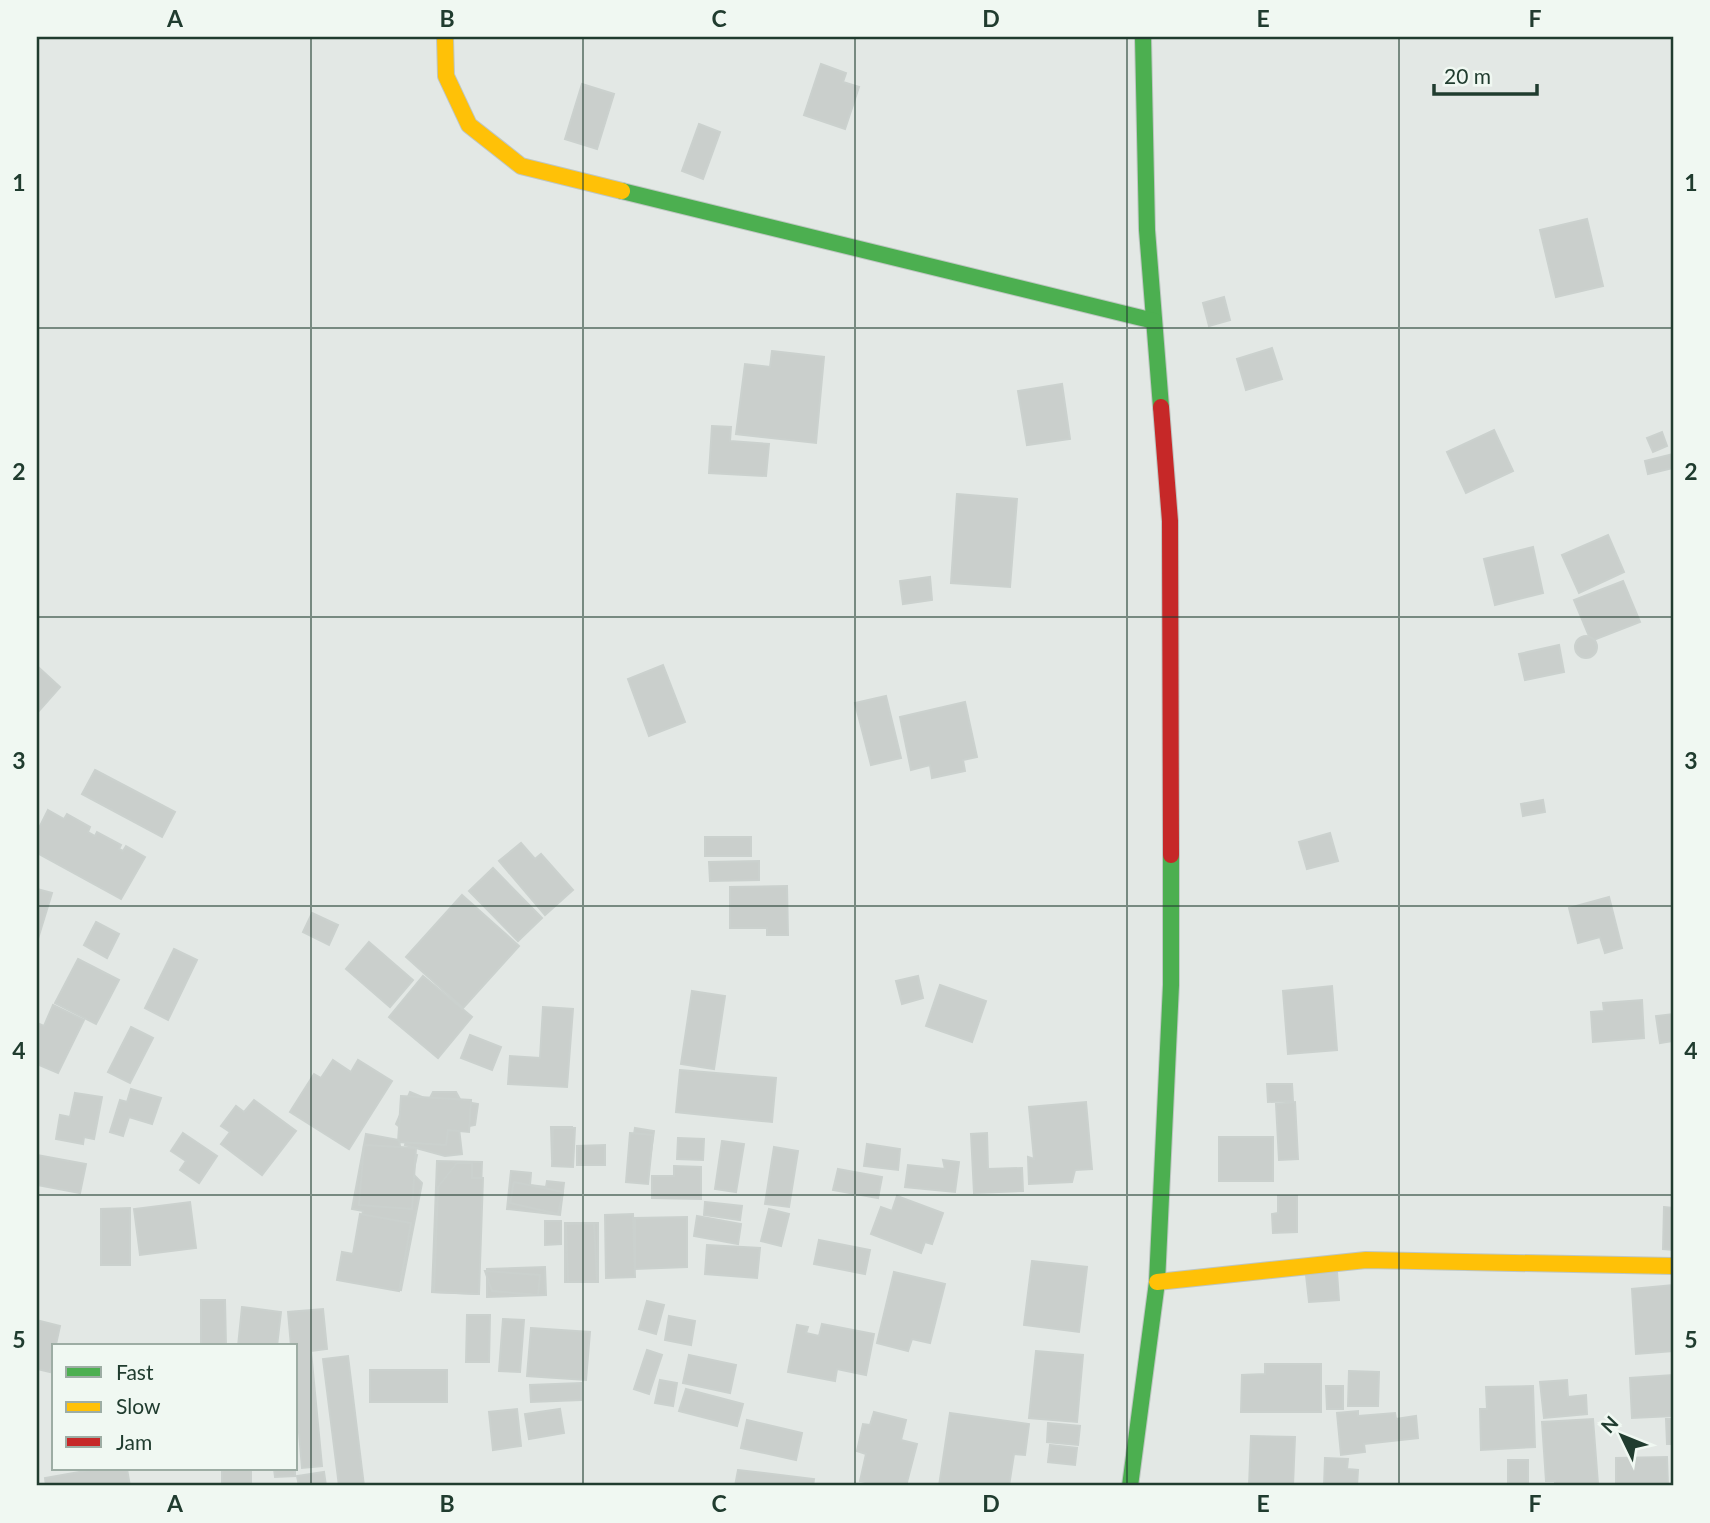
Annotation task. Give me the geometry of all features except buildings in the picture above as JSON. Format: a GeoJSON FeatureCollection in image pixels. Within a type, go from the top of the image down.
{"type":"FeatureCollection","features":[{"type":"Feature","properties":{"kind":"street"},"geometry":{"type":"LineString","coordinates":[[445,37],[446,76],[469,125],[521,166],[1154,321]]}},
{"type":"Feature","properties":{"kind":"street"},"geometry":{"type":"LineString","coordinates":[[1130,1486],[1157,1282],[1171,985],[1170,521],[1147,230],[1143,37]]}},
{"type":"Feature","properties":{"kind":"street"},"geometry":{"type":"LineString","coordinates":[[1157,1282],[1366,1259],[1673,1266]]}},
{"type":"Feature","properties":{"kind":"traffic: fast"},"geometry":{"type":"LineString","coordinates":[[1143,37],[1147,230],[1161,407]]}},
{"type":"Feature","properties":{"kind":"traffic: fast"},"geometry":{"type":"LineString","coordinates":[[622,191],[1154,321]]}},
{"type":"Feature","properties":{"kind":"traffic: fast"},"geometry":{"type":"LineString","coordinates":[[1130,1486],[1157,1282],[1171,985],[1171,855]]}},
{"type":"Feature","properties":{"kind":"traffic: slow"},"geometry":{"type":"LineString","coordinates":[[445,37],[446,76],[469,125],[521,166],[622,191]]}},
{"type":"Feature","properties":{"kind":"traffic: slow"},"geometry":{"type":"LineString","coordinates":[[1157,1282],[1366,1260],[1673,1266]]}},
{"type":"Feature","properties":{"kind":"traffic: jam"},"geometry":{"type":"LineString","coordinates":[[1161,407],[1170,521],[1171,855]]}}]}
